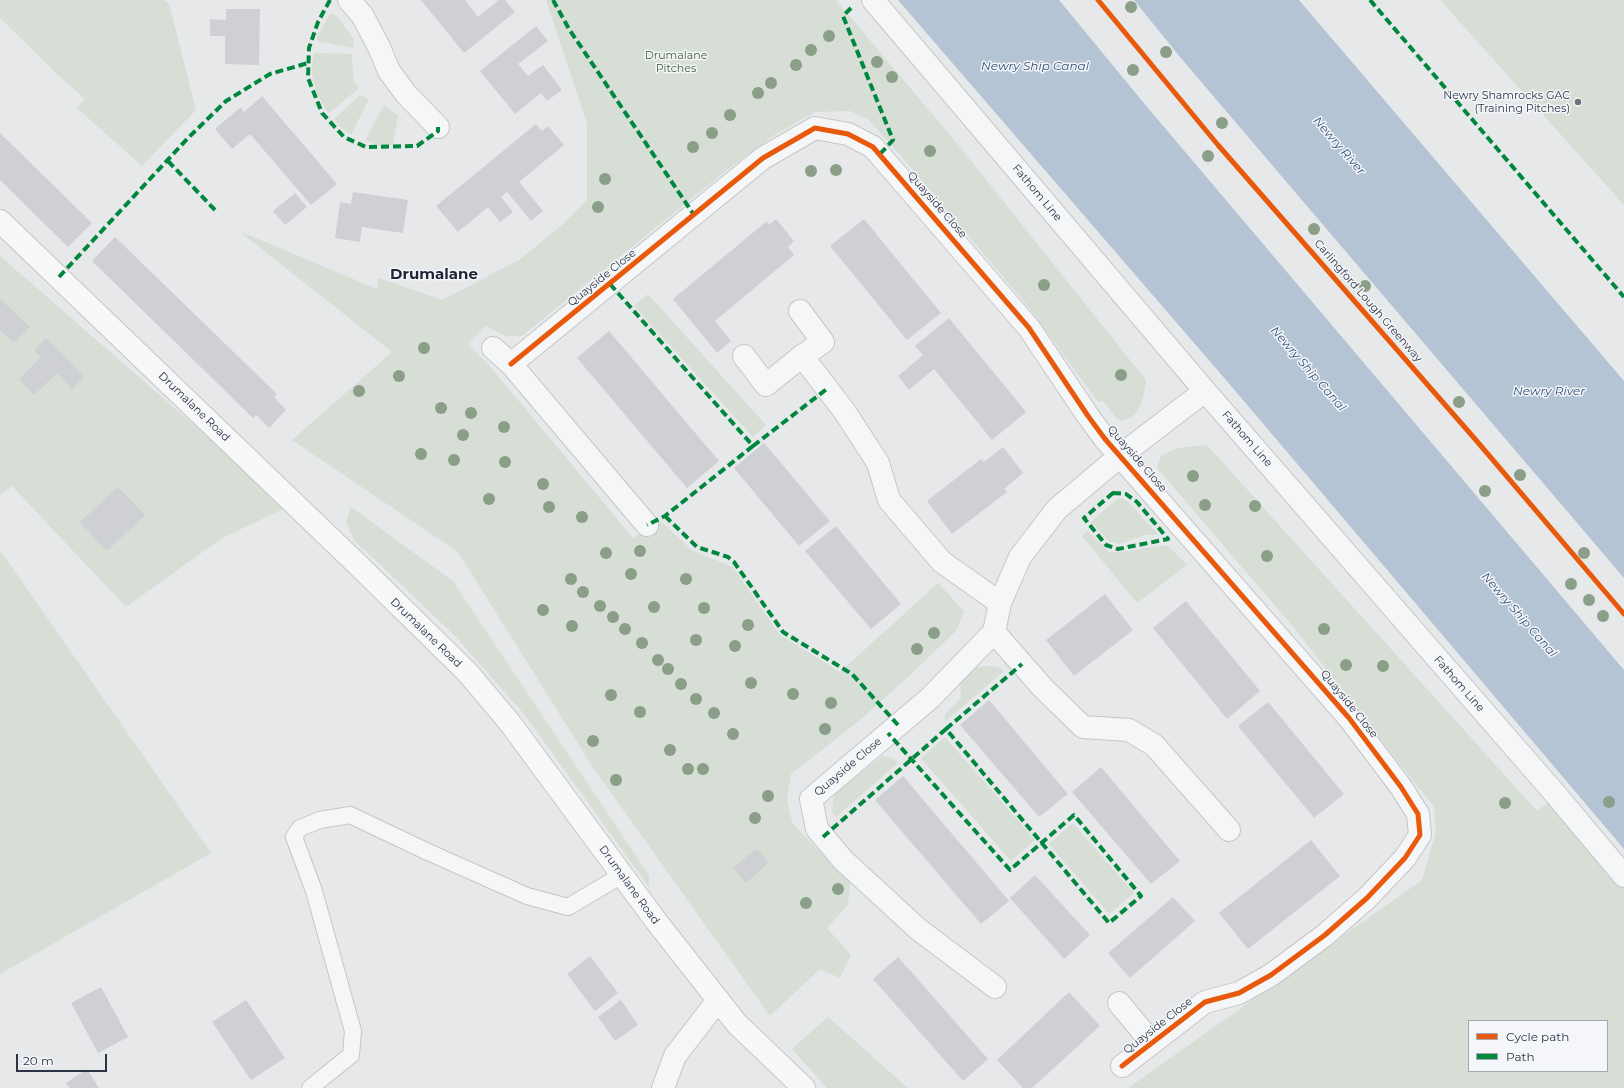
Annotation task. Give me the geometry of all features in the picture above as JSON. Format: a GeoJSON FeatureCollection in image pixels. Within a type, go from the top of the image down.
{"type":"FeatureCollection","features":[{"type":"Feature","properties":{"kind":"main road","name":"Drumalane Road"},"geometry":{"type":"LineString","coordinates":[[0,221],[356,563],[468,673],[510,723],[622,875],[737,1024],[804,1088]]}},
{"type":"Feature","properties":{"kind":"street"},"geometry":{"type":"LineString","coordinates":[[349,0],[362,15],[379,47],[389,72],[406,94],[438,127]]}},
{"type":"Feature","properties":{"kind":"street","name":"Fathom Line"},"geometry":{"type":"LineString","coordinates":[[873,0],[1206,391],[1557,796],[1624,876]]}},
{"type":"Feature","properties":{"kind":"street","name":"Quayside Close"},"geometry":{"type":"LineString","coordinates":[[511,364],[764,158],[815,128],[848,134],[873,147],[1029,328],[1088,416],[1120,456],[1349,718],[1401,787],[1418,814],[1420,835],[1405,858],[1367,898],[1325,934],[1272,975],[1239,993],[1205,1002],[1122,1066]]}},
{"type":"Feature","properties":{"kind":"street"},"geometry":{"type":"LineString","coordinates":[[744,356],[766,385],[802,356],[823,342],[800,312]]}},
{"type":"Feature","properties":{"kind":"street"},"geometry":{"type":"LineString","coordinates":[[493,348],[511,364],[647,525]]}},
{"type":"Feature","properties":{"kind":"street"},"geometry":{"type":"LineString","coordinates":[[802,356],[845,412],[878,463],[889,500],[942,562],[1000,603]]}},
{"type":"Feature","properties":{"kind":"street","name":"Quayside Close"},"geometry":{"type":"LineString","coordinates":[[995,987],[918,929],[843,860],[817,829],[811,798],[930,698],[994,632],[1000,603],[1020,558],[1057,509],[1120,456],[1206,391]]}},
{"type":"Feature","properties":{"kind":"street"},"geometry":{"type":"LineString","coordinates":[[994,632],[1042,687],[1083,727],[1129,730],[1154,745],[1229,830]]}},
{"type":"Feature","properties":{"kind":"street"},"geometry":{"type":"LineString","coordinates":[[663,1088],[675,1056],[718,1000]]}},
{"type":"Feature","properties":{"kind":"street"},"geometry":{"type":"LineString","coordinates":[[1119,1003],[1152,1043]]}},
{"type":"Feature","properties":{"kind":"lane"},"geometry":{"type":"LineString","coordinates":[[310,1088],[351,1054],[353,1031],[314,892],[294,837],[300,828],[320,820],[350,815],[527,896],[568,907],[622,875]]}},
{"type":"Feature","properties":{"kind":"green space"},"geometry":{"type":"Polygon","coordinates":[[[0,0],[164,0],[169,4],[196,110],[142,166],[77,108],[85,99],[0,18],[0,0]]]}},
{"type":"Feature","properties":{"kind":"green space","name":"Drumalane Pitches"},"geometry":{"type":"Polygon","coordinates":[[[546,0],[836,0],[960,147],[1146,380],[1144,393],[1138,411],[1129,419],[1122,421],[1116,418],[1103,401],[1098,402],[1026,304],[911,168],[868,119],[850,111],[815,112],[776,134],[727,170],[522,336],[506,336],[486,326],[468,344],[488,364],[633,538],[660,521],[693,551],[733,567],[779,634],[840,672],[938,583],[964,611],[956,631],[909,676],[860,720],[791,774],[787,798],[792,823],[850,883],[848,905],[827,928],[851,955],[840,978],[820,969],[770,1016],[592,766],[458,552],[292,440],[392,352],[239,231],[377,289],[379,278],[442,300],[519,260],[561,226],[587,200],[587,123],[546,0]]]}},
{"type":"Feature","properties":{"kind":"green space","name":"Newry Shamrocks GAC (Training Pitches)"},"geometry":{"type":"Polygon","coordinates":[[[1440,0],[1624,0],[1624,205],[1440,0]]]}},
{"type":"Feature","properties":{"kind":"green space"},"geometry":{"type":"Polygon","coordinates":[[[330,14],[335,14],[354,39],[353,48],[320,42],[317,40],[317,37],[330,14]]]}},
{"type":"Feature","properties":{"kind":"green space"},"geometry":{"type":"Polygon","coordinates":[[[314,53],[352,54],[353,79],[359,88],[329,113],[315,88],[312,67],[314,53]]]}},
{"type":"Feature","properties":{"kind":"green space"},"geometry":{"type":"Polygon","coordinates":[[[360,95],[369,99],[351,135],[340,127],[334,119],[360,95]]]}},
{"type":"Feature","properties":{"kind":"green space"},"geometry":{"type":"Polygon","coordinates":[[[384,105],[398,116],[393,144],[386,146],[376,144],[366,139],[384,105]]]}},
{"type":"Feature","properties":{"kind":"green space"},"geometry":{"type":"Polygon","coordinates":[[[0,256],[288,507],[222,538],[126,607],[12,486],[0,495],[0,256]]]}},
{"type":"Feature","properties":{"kind":"green space"},"geometry":{"type":"Polygon","coordinates":[[[648,294],[766,425],[753,437],[634,306],[648,294]]]}},
{"type":"Feature","properties":{"kind":"green space"},"geometry":{"type":"Polygon","coordinates":[[[1207,445],[1537,811],[1557,796],[1624,876],[1624,1088],[1128,1088],[1422,880],[1436,832],[1434,807],[1295,629],[1157,468],[1161,456],[1177,448],[1207,445]]]}},
{"type":"Feature","properties":{"kind":"green space"},"geometry":{"type":"Polygon","coordinates":[[[1121,498],[1128,502],[1158,534],[1145,535],[1119,544],[1109,541],[1091,522],[1117,499],[1121,498]]]}},
{"type":"Feature","properties":{"kind":"green space"},"geometry":{"type":"Polygon","coordinates":[[[351,507],[453,581],[649,875],[649,887],[524,714],[455,636],[354,540],[346,521],[351,507]]]}},
{"type":"Feature","properties":{"kind":"green space"},"geometry":{"type":"Polygon","coordinates":[[[1088,531],[1109,552],[1168,546],[1187,565],[1137,603],[1082,536],[1088,531]]]}},
{"type":"Feature","properties":{"kind":"green space"},"geometry":{"type":"Polygon","coordinates":[[[0,550],[211,853],[0,974],[0,550]]]}},
{"type":"Feature","properties":{"kind":"green space"},"geometry":{"type":"Polygon","coordinates":[[[990,666],[1000,668],[1004,671],[945,722],[945,714],[961,698],[960,683],[976,667],[990,666]]]}},
{"type":"Feature","properties":{"kind":"green space"},"geometry":{"type":"Polygon","coordinates":[[[945,737],[1035,840],[1011,861],[921,758],[945,737]]]}},
{"type":"Feature","properties":{"kind":"green space"},"geometry":{"type":"Polygon","coordinates":[[[883,756],[893,758],[898,763],[836,817],[832,812],[834,795],[842,787],[883,756]]]}},
{"type":"Feature","properties":{"kind":"green space"},"geometry":{"type":"Polygon","coordinates":[[[1073,823],[1134,893],[1109,914],[1049,844],[1073,823]]]}},
{"type":"Feature","properties":{"kind":"green space"},"geometry":{"type":"Polygon","coordinates":[[[828,1017],[908,1088],[827,1088],[792,1049],[828,1017]]]}},
{"type":"Feature","properties":{"kind":"water","name":"Newry Ship Canal"},"geometry":{"type":"Polygon","coordinates":[[[898,0],[1059,0],[1148,108],[1624,670],[1624,849],[1226,380],[898,0]]]}},
{"type":"Feature","properties":{"kind":"water","name":"Newry River"},"geometry":{"type":"Polygon","coordinates":[[[1134,0],[1299,0],[1624,381],[1624,578],[1180,57],[1134,0]]]}},
{"type":"Feature","properties":{"kind":"building"},"geometry":{"type":"Polygon","coordinates":[[[421,0],[465,0],[478,17],[499,0],[505,0],[515,12],[464,53],[421,0]]]}},
{"type":"Feature","properties":{"kind":"building"},"geometry":{"type":"Polygon","coordinates":[[[226,9],[260,9],[259,65],[225,64],[225,36],[210,36],[210,19],[226,20],[226,9]]]}},
{"type":"Feature","properties":{"kind":"building"},"geometry":{"type":"Polygon","coordinates":[[[536,26],[548,41],[518,64],[528,76],[543,65],[562,90],[547,101],[541,93],[515,114],[480,71],[536,26]]]}},
{"type":"Feature","properties":{"kind":"building"},"geometry":{"type":"Polygon","coordinates":[[[262,96],[337,184],[311,205],[250,134],[232,149],[215,129],[241,107],[244,112],[262,96]]]}},
{"type":"Feature","properties":{"kind":"building"},"geometry":{"type":"Polygon","coordinates":[[[536,124],[542,131],[548,126],[564,145],[519,182],[543,211],[531,221],[507,192],[501,197],[513,212],[500,222],[488,207],[458,232],[436,206],[536,124]]]}},
{"type":"Feature","properties":{"kind":"building"},"geometry":{"type":"Polygon","coordinates":[[[0,133],[92,223],[68,247],[0,180],[0,133]]]}},
{"type":"Feature","properties":{"kind":"building"},"geometry":{"type":"Polygon","coordinates":[[[353,192],[408,200],[403,233],[362,227],[360,242],[335,238],[340,202],[351,204],[353,192]]]}},
{"type":"Feature","properties":{"kind":"building"},"geometry":{"type":"Polygon","coordinates":[[[295,193],[307,207],[285,225],[273,211],[295,193]]]}},
{"type":"Feature","properties":{"kind":"building"},"geometry":{"type":"Polygon","coordinates":[[[776,219],[794,241],[788,247],[794,255],[715,321],[731,341],[717,353],[673,299],[767,221],[769,225],[776,219]]]}},
{"type":"Feature","properties":{"kind":"building"},"geometry":{"type":"Polygon","coordinates":[[[864,219],[941,313],[907,340],[830,246],[864,219]]]}},
{"type":"Feature","properties":{"kind":"building"},"geometry":{"type":"Polygon","coordinates":[[[115,237],[277,394],[274,397],[286,410],[269,428],[256,415],[253,418],[92,261],[115,237]]]}},
{"type":"Feature","properties":{"kind":"building"},"geometry":{"type":"Polygon","coordinates":[[[0,299],[30,327],[14,343],[0,330],[0,299]]]}},
{"type":"Feature","properties":{"kind":"building"},"geometry":{"type":"Polygon","coordinates":[[[949,318],[1026,412],[992,440],[934,369],[909,390],[898,376],[923,355],[915,346],[949,318]]]}},
{"type":"Feature","properties":{"kind":"building"},"geometry":{"type":"Polygon","coordinates":[[[609,331],[719,461],[687,488],[577,358],[609,331]]]}},
{"type":"Feature","properties":{"kind":"building"},"geometry":{"type":"Polygon","coordinates":[[[46,338],[84,377],[72,389],[57,373],[34,395],[19,379],[41,357],[34,350],[46,338]]]}},
{"type":"Feature","properties":{"kind":"building"},"geometry":{"type":"Polygon","coordinates":[[[764,443],[830,521],[799,546],[734,468],[764,443]]]}},
{"type":"Feature","properties":{"kind":"building"},"geometry":{"type":"Polygon","coordinates":[[[1003,447],[1023,473],[1004,489],[1007,492],[952,534],[927,501],[981,459],[984,462],[1003,447]]]}},
{"type":"Feature","properties":{"kind":"building"},"geometry":{"type":"Polygon","coordinates":[[[118,487],[145,515],[107,551],[80,522],[118,487]]]}},
{"type":"Feature","properties":{"kind":"building"},"geometry":{"type":"Polygon","coordinates":[[[836,526],[901,604],[871,629],[805,551],[836,526]]]}},
{"type":"Feature","properties":{"kind":"building"},"geometry":{"type":"Polygon","coordinates":[[[1105,594],[1133,630],[1074,676],[1046,640],[1105,594]]]}},
{"type":"Feature","properties":{"kind":"building"},"geometry":{"type":"Polygon","coordinates":[[[1186,601],[1260,691],[1227,719],[1153,628],[1186,601]]]}},
{"type":"Feature","properties":{"kind":"building"},"geometry":{"type":"Polygon","coordinates":[[[989,700],[1068,794],[1039,817],[960,725],[989,700]]]}},
{"type":"Feature","properties":{"kind":"building"},"geometry":{"type":"Polygon","coordinates":[[[1268,702],[1344,794],[1314,818],[1238,726],[1268,702]]]}},
{"type":"Feature","properties":{"kind":"building"},"geometry":{"type":"Polygon","coordinates":[[[1101,767],[1180,861],[1151,884],[1072,792],[1101,767]]]}},
{"type":"Feature","properties":{"kind":"building"},"geometry":{"type":"Polygon","coordinates":[[[903,776],[1009,901],[981,924],[875,800],[903,776]]]}},
{"type":"Feature","properties":{"kind":"building"},"geometry":{"type":"Polygon","coordinates":[[[1311,840],[1340,876],[1248,949],[1219,913],[1311,840]]]}},
{"type":"Feature","properties":{"kind":"building"},"geometry":{"type":"Polygon","coordinates":[[[756,849],[769,862],[746,883],[733,868],[756,849]]]}},
{"type":"Feature","properties":{"kind":"building"},"geometry":{"type":"Polygon","coordinates":[[[1035,875],[1090,935],[1064,959],[1010,898],[1035,875]]]}},
{"type":"Feature","properties":{"kind":"building"},"geometry":{"type":"Polygon","coordinates":[[[1173,897],[1195,921],[1130,978],[1108,953],[1173,897]]]}},
{"type":"Feature","properties":{"kind":"building"},"geometry":{"type":"Polygon","coordinates":[[[590,956],[618,993],[595,1011],[567,974],[590,956]]]}},
{"type":"Feature","properties":{"kind":"building"},"geometry":{"type":"Polygon","coordinates":[[[898,957],[988,1059],[963,1081],[873,979],[898,957]]]}},
{"type":"Feature","properties":{"kind":"building"},"geometry":{"type":"Polygon","coordinates":[[[101,987],[128,1037],[98,1053],[71,1003],[101,987]]]}},
{"type":"Feature","properties":{"kind":"building"},"geometry":{"type":"Polygon","coordinates":[[[1069,992],[1100,1026],[1032,1088],[1023,1088],[997,1060],[1069,992]]]}},
{"type":"Feature","properties":{"kind":"building"},"geometry":{"type":"Polygon","coordinates":[[[246,1000],[285,1058],[251,1080],[212,1022],[246,1000]]]}},
{"type":"Feature","properties":{"kind":"building"},"geometry":{"type":"Polygon","coordinates":[[[621,1000],[638,1025],[615,1041],[598,1017],[621,1000]]]}},
{"type":"Feature","properties":{"kind":"building"},"geometry":{"type":"Polygon","coordinates":[[[87,1069],[99,1088],[70,1088],[66,1083],[87,1069]]]}},
{"type":"Feature","properties":{"kind":"marked path"},"geometry":{"type":"LineString","coordinates":[[330,0],[318,22],[309,48],[308,78],[322,113],[344,137],[366,147],[417,146],[438,131],[438,127]]}},
{"type":"Feature","properties":{"kind":"marked path"},"geometry":{"type":"LineString","coordinates":[[553,0],[569,29],[694,215]]}},
{"type":"Feature","properties":{"kind":"marked path"},"geometry":{"type":"LineString","coordinates":[[1370,0],[1624,297]]}},
{"type":"Feature","properties":{"kind":"marked path"},"geometry":{"type":"LineString","coordinates":[[851,8],[843,16],[893,140],[880,154]]}},
{"type":"Feature","properties":{"kind":"marked path"},"geometry":{"type":"LineString","coordinates":[[59,277],[188,138],[226,101],[270,74],[308,63]]}},
{"type":"Feature","properties":{"kind":"marked path"},"geometry":{"type":"LineString","coordinates":[[168,161],[215,210]]}},
{"type":"Feature","properties":{"kind":"marked path"},"geometry":{"type":"LineString","coordinates":[[610,284],[753,446],[665,516],[647,525]]}},
{"type":"Feature","properties":{"kind":"marked path"},"geometry":{"type":"LineString","coordinates":[[753,446],[828,388]]}},
{"type":"Feature","properties":{"kind":"marked path"},"geometry":{"type":"LineString","coordinates":[[1113,493],[1126,494],[1137,502],[1168,539],[1118,549],[1106,545],[1084,518],[1113,493]]}},
{"type":"Feature","properties":{"kind":"marked path"},"geometry":{"type":"LineString","coordinates":[[665,516],[697,547],[728,557],[734,562],[783,632],[852,674],[898,725]]}},
{"type":"Feature","properties":{"kind":"marked path"},"geometry":{"type":"LineString","coordinates":[[946,729],[1022,664]]}},
{"type":"Feature","properties":{"kind":"marked path"},"geometry":{"type":"LineString","coordinates":[[823,837],[946,729],[1109,923],[1141,896],[1074,815],[1010,870],[888,733]]}},
{"type":"Feature","properties":{"kind":"cycle path","name":"Carlingford Lough Greenway"},"geometry":{"type":"LineString","coordinates":[[1098,0],[1218,145],[1475,439],[1624,614]]}},
{"type":"Feature","properties":{"kind":"cycle path"},"geometry":{"type":"LineString","coordinates":[[511,364],[763,158],[815,128],[848,134],[873,147],[1029,328],[1105,439],[1349,718],[1401,787],[1418,814],[1420,835],[1405,858],[1367,898],[1325,935],[1271,975],[1239,993],[1205,1002],[1122,1066]]}},
{"type":"Feature","properties":{"kind":"place","name":"Newry Shamrocks GAC (Training Pitches)"},"geometry":{"type":"Point","coordinates":[1578,102]}},
{"type":"Feature","properties":{"kind":"district","name":"Drumalane"},"geometry":{"type":"Point","coordinates":[434,275]}}]}
